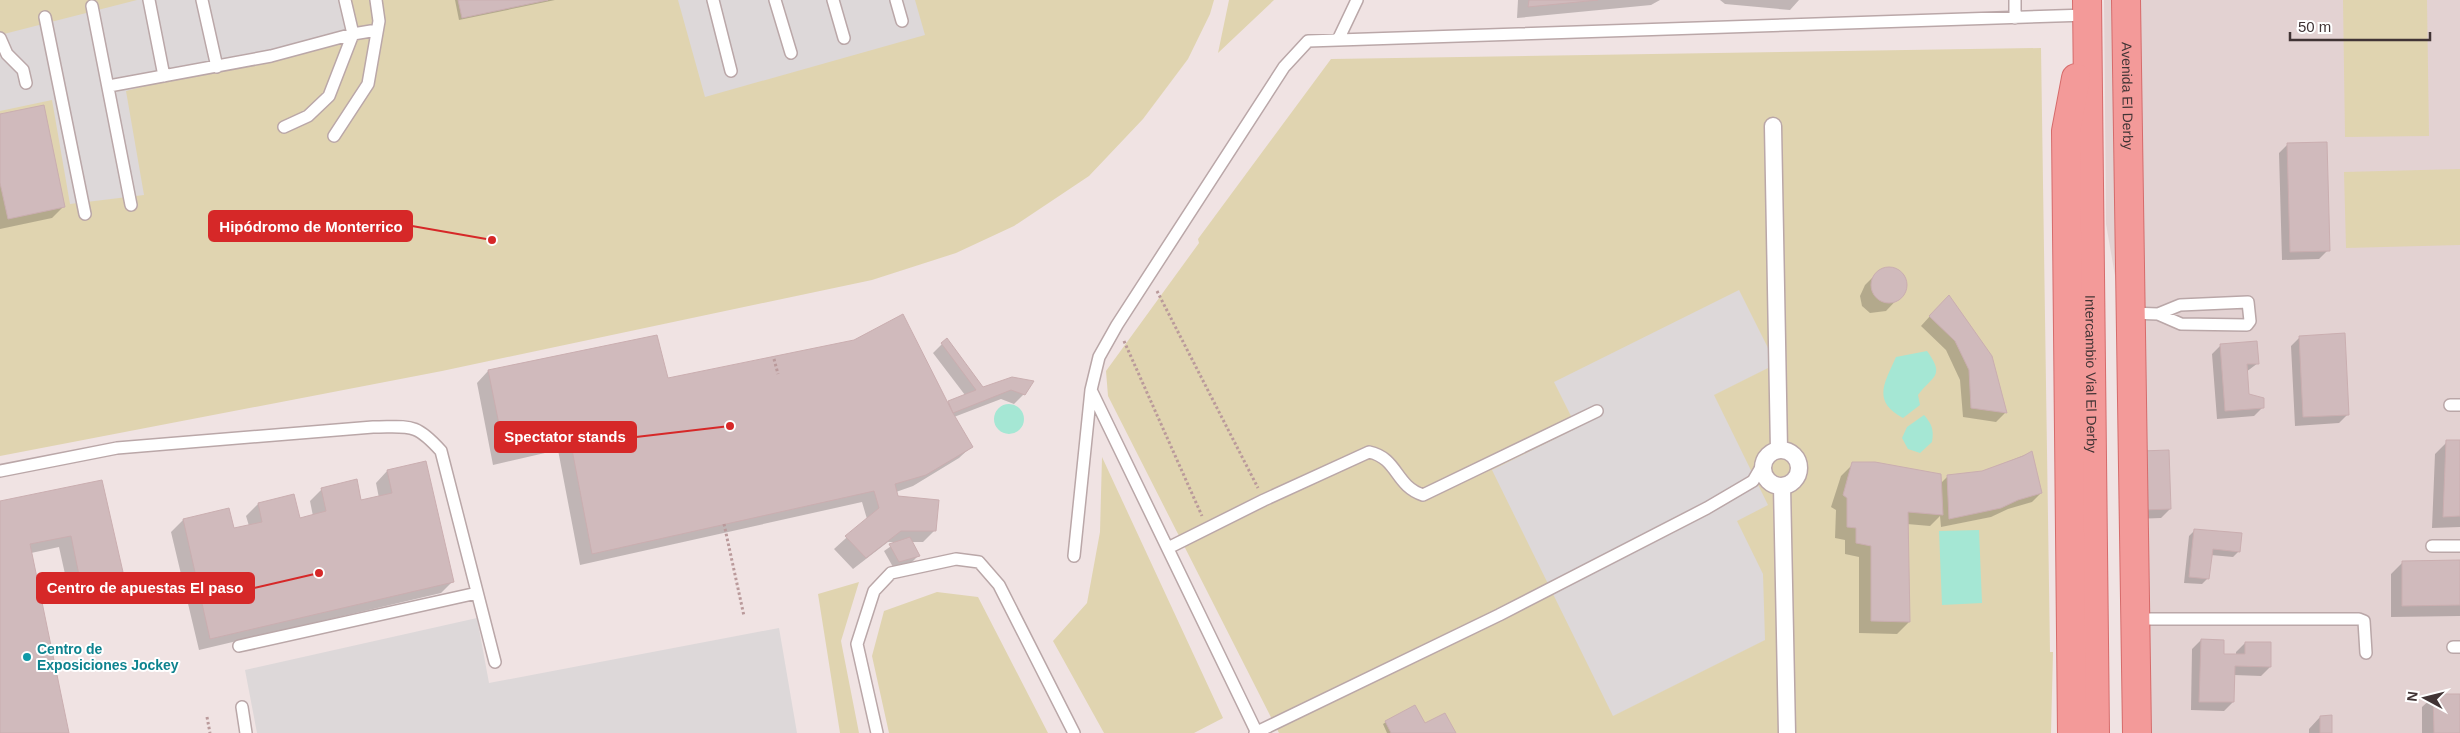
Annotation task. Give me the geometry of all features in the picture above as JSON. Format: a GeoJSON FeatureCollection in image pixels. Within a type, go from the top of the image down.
{"type":"FeatureCollection","features":[{"type":"Feature","properties":{"kind":"main road","name":"Avenida El Derby"},"geometry":{"type":"LineString","coordinates":[[2126,0],[2130,193]]}},
{"type":"Feature","properties":{"kind":"main road"},"geometry":{"type":"LineString","coordinates":[[2072,733],[2066,131],[2087,8]]}},
{"type":"Feature","properties":{"kind":"main road","name":"Intercambio Vial El Derby"},"geometry":{"type":"LineString","coordinates":[[2087,8],[2095,733]]}},
{"type":"Feature","properties":{"kind":"main road"},"geometry":{"type":"LineString","coordinates":[[2130,193],[2130,313],[2137,733]]}},
{"type":"Feature","properties":{"kind":"main road"},"geometry":{"type":"LineString","coordinates":[[2122,733],[2114,284],[2130,193]]}},
{"type":"Feature","properties":{"kind":"street"},"geometry":{"type":"LineString","coordinates":[[1773,126],[1779,450]]}},
{"type":"Feature","properties":{"kind":"street"},"geometry":{"type":"LineString","coordinates":[[1779,450],[1790,452],[1799,466],[1797,478],[1788,485],[1776,486],[1767,480],[1763,464],[1769,454],[1779,450]]}},
{"type":"Feature","properties":{"kind":"street"},"geometry":{"type":"LineString","coordinates":[[1782,486],[1787,733]]}},
{"type":"Feature","properties":{"kind":"lane"},"geometry":{"type":"LineString","coordinates":[[149,0],[164,76]]}},
{"type":"Feature","properties":{"kind":"lane"},"geometry":{"type":"LineString","coordinates":[[202,0],[217,66]]}},
{"type":"Feature","properties":{"kind":"lane"},"geometry":{"type":"LineString","coordinates":[[284,127],[308,116],[329,96],[353,34],[345,0]]}},
{"type":"Feature","properties":{"kind":"lane"},"geometry":{"type":"LineString","coordinates":[[334,136],[368,84],[379,21],[376,0]]}},
{"type":"Feature","properties":{"kind":"lane"},"geometry":{"type":"LineString","coordinates":[[713,0],[731,71]]}},
{"type":"Feature","properties":{"kind":"lane"},"geometry":{"type":"LineString","coordinates":[[775,0],[791,53]]}},
{"type":"Feature","properties":{"kind":"lane"},"geometry":{"type":"LineString","coordinates":[[833,0],[844,38]]}},
{"type":"Feature","properties":{"kind":"lane"},"geometry":{"type":"LineString","coordinates":[[896,0],[902,21]]}},
{"type":"Feature","properties":{"kind":"lane"},"geometry":{"type":"LineString","coordinates":[[1338,40],[1357,0]]}},
{"type":"Feature","properties":{"kind":"lane"},"geometry":{"type":"LineString","coordinates":[[2015,0],[2015,18]]}},
{"type":"Feature","properties":{"kind":"lane"},"geometry":{"type":"LineString","coordinates":[[92,6],[131,205]]}},
{"type":"Feature","properties":{"kind":"lane"},"geometry":{"type":"LineString","coordinates":[[1074,556],[1091,390],[1099,357],[1117,325],[1284,67],[1308,41],[2015,18],[2087,8]]}},
{"type":"Feature","properties":{"kind":"lane"},"geometry":{"type":"LineString","coordinates":[[45,17],[85,214]]}},
{"type":"Feature","properties":{"kind":"lane"},"geometry":{"type":"LineString","coordinates":[[109,86],[271,56],[353,34],[377,30]]}},
{"type":"Feature","properties":{"kind":"lane"},"geometry":{"type":"LineString","coordinates":[[0,38],[7,54],[23,70],[26,83]]}},
{"type":"Feature","properties":{"kind":"lane"},"geometry":{"type":"LineString","coordinates":[[2130,313],[2158,314],[2181,324],[2247,325],[2250,322],[2248,302],[2180,305],[2158,314]]}},
{"type":"Feature","properties":{"kind":"lane"},"geometry":{"type":"LineString","coordinates":[[1091,390],[1256,733],[1499,615],[1707,508],[1752,481],[1763,464]]}},
{"type":"Feature","properties":{"kind":"lane"},"geometry":{"type":"LineString","coordinates":[[1168,548],[1264,500],[1369,452],[1382,455],[1410,491],[1423,495],[1597,411]]}},
{"type":"Feature","properties":{"kind":"lane"},"geometry":{"type":"LineString","coordinates":[[0,471],[117,448],[373,427],[413,427],[429,438],[441,451],[495,662]]}},
{"type":"Feature","properties":{"kind":"lane"},"geometry":{"type":"LineString","coordinates":[[2432,546],[2460,546]]}},
{"type":"Feature","properties":{"kind":"lane"},"geometry":{"type":"LineString","coordinates":[[877,733],[857,644],[874,591],[891,573],[956,559],[979,562],[999,585],[1074,733]]}},
{"type":"Feature","properties":{"kind":"lane"},"geometry":{"type":"LineString","coordinates":[[239,646],[478,593]]}},
{"type":"Feature","properties":{"kind":"lane"},"geometry":{"type":"LineString","coordinates":[[2134,619],[2359,619],[2364,621],[2366,626],[2366,653]]}},
{"type":"Feature","properties":{"kind":"lane"},"geometry":{"type":"LineString","coordinates":[[242,706],[246,733]]}},
{"type":"Feature","properties":{"kind":"path"},"geometry":{"type":"LineString","coordinates":[[1149,276],[1264,500]]}},
{"type":"Feature","properties":{"kind":"path"},"geometry":{"type":"LineString","coordinates":[[1117,325],[1208,528]]}},
{"type":"Feature","properties":{"kind":"path"},"geometry":{"type":"LineString","coordinates":[[774,359],[778,374]]}},
{"type":"Feature","properties":{"kind":"path"},"geometry":{"type":"LineString","coordinates":[[724,524],[744,616]]}},
{"type":"Feature","properties":{"kind":"path"},"geometry":{"type":"LineString","coordinates":[[207,717],[210,733]]}},
{"type":"Feature","properties":{"kind":"shaded area"},"geometry":{"type":"Polygon","coordinates":[[[0,0],[1214,0],[1210,14],[1188,59],[1143,119],[1089,176],[1014,226],[956,253],[872,280],[442,371],[0,456],[0,0]]]}},
{"type":"Feature","properties":{"kind":"shaded area"},"geometry":{"type":"Polygon","coordinates":[[[137,0],[340,0],[350,32],[126,91],[144,195],[70,204],[52,100],[0,111],[0,35],[137,0]]]}},
{"type":"Feature","properties":{"kind":"shaded area"},"geometry":{"type":"Polygon","coordinates":[[[678,0],[915,0],[925,35],[705,97],[678,0]]]}},
{"type":"Feature","properties":{"kind":"shaded area"},"geometry":{"type":"Polygon","coordinates":[[[1229,0],[1274,0],[1218,53],[1229,0]]]}},
{"type":"Feature","properties":{"kind":"shaded area"},"geometry":{"type":"Polygon","coordinates":[[[2104,0],[2460,0],[2460,733],[2131,733],[2121,310],[2106,224],[2104,0]]]}},
{"type":"Feature","properties":{"kind":"shaded area"},"geometry":{"type":"Polygon","coordinates":[[[2343,0],[2427,0],[2429,136],[2345,137],[2343,0]]]}},
{"type":"Feature","properties":{"kind":"shaded area"},"geometry":{"type":"Polygon","coordinates":[[[2041,48],[2050,652],[2053,652],[2051,733],[1279,733],[1108,396],[1106,371],[1199,243],[1198,239],[1331,59],[2041,48]]]}},
{"type":"Feature","properties":{"kind":"shaded area"},"geometry":{"type":"Polygon","coordinates":[[[2460,169],[2460,245],[2346,248],[2344,172],[2460,169]]]}},
{"type":"Feature","properties":{"kind":"shaded area"},"geometry":{"type":"Polygon","coordinates":[[[1739,290],[1776,364],[1714,395],[1768,505],[1737,521],[1763,574],[1765,640],[1613,716],[1492,470],[1577,428],[1554,382],[1739,290]]]}},
{"type":"Feature","properties":{"kind":"shaded area"},"geometry":{"type":"Polygon","coordinates":[[[1927,351],[1936,366],[1935,376],[1918,395],[1920,405],[1903,418],[1893,412],[1887,405],[1883,391],[1885,384],[1896,357],[1927,351]]]}},
{"type":"Feature","properties":{"kind":"shaded area"},"geometry":{"type":"Polygon","coordinates":[[[1009,404],[1015,405],[1023,413],[1023,425],[1015,433],[1009,434],[1003,433],[995,425],[994,419],[995,413],[1003,405],[1009,404]]]}},
{"type":"Feature","properties":{"kind":"shaded area"},"geometry":{"type":"Polygon","coordinates":[[[1924,415],[1932,427],[1933,438],[1932,442],[1920,453],[1908,449],[1902,438],[1907,427],[1924,415]]]}},
{"type":"Feature","properties":{"kind":"shaded area"},"geometry":{"type":"Polygon","coordinates":[[[1102,457],[1223,718],[1194,733],[1104,733],[1053,641],[1087,603],[1100,532],[1102,457]]]}},
{"type":"Feature","properties":{"kind":"shaded area"},"geometry":{"type":"Polygon","coordinates":[[[1979,530],[1982,603],[1942,605],[1939,531],[1979,530]]]}},
{"type":"Feature","properties":{"kind":"shaded area"},"geometry":{"type":"Polygon","coordinates":[[[859,582],[841,641],[859,733],[840,733],[818,594],[859,582]]]}},
{"type":"Feature","properties":{"kind":"shaded area"},"geometry":{"type":"Polygon","coordinates":[[[937,592],[978,597],[1048,733],[889,733],[872,656],[884,611],[937,592]]]}},
{"type":"Feature","properties":{"kind":"shaded area"},"geometry":{"type":"Polygon","coordinates":[[[477,618],[489,683],[779,628],[797,733],[257,733],[245,670],[477,618]]]}},
{"type":"Feature","properties":{"kind":"building"},"geometry":{"type":"Polygon","coordinates":[[[458,0],[548,0],[462,18],[458,0]]]}},
{"type":"Feature","properties":{"kind":"building"},"geometry":{"type":"Polygon","coordinates":[[[1529,0],[1598,0],[1528,7],[1529,0]]]}},
{"type":"Feature","properties":{"kind":"building"},"geometry":{"type":"Polygon","coordinates":[[[44,105],[65,207],[8,219],[0,183],[0,114],[44,105]]]}},
{"type":"Feature","properties":{"kind":"building"},"geometry":{"type":"Polygon","coordinates":[[[2327,142],[2330,251],[2290,252],[2287,143],[2327,142]]]}},
{"type":"Feature","properties":{"kind":"building"},"geometry":{"type":"Polygon","coordinates":[[[1889,267],[1896,268],[1902,272],[1906,278],[1906,292],[1902,298],[1896,302],[1889,303],[1882,302],[1876,298],[1872,292],[1871,285],[1872,278],[1876,272],[1882,268],[1889,267]]]}},
{"type":"Feature","properties":{"kind":"building"},"geometry":{"type":"Polygon","coordinates":[[[1949,295],[1992,356],[2007,413],[1971,408],[1969,370],[1955,341],[1929,316],[1949,295]]]}},
{"type":"Feature","properties":{"kind":"building"},"geometry":{"type":"Polygon","coordinates":[[[903,314],[953,413],[973,447],[926,475],[895,484],[898,496],[939,500],[936,531],[901,531],[866,558],[845,536],[879,508],[874,491],[592,554],[570,439],[505,454],[488,370],[657,335],[668,378],[854,340],[903,314]]]}},
{"type":"Feature","properties":{"kind":"building"},"geometry":{"type":"Polygon","coordinates":[[[2345,333],[2349,415],[2303,417],[2299,336],[2345,333]]]}},
{"type":"Feature","properties":{"kind":"building"},"geometry":{"type":"Polygon","coordinates":[[[947,338],[983,387],[1012,377],[1034,381],[1025,395],[1011,390],[953,413],[948,401],[976,390],[941,343],[947,338]]]}},
{"type":"Feature","properties":{"kind":"building"},"geometry":{"type":"Polygon","coordinates":[[[2257,341],[2259,364],[2247,364],[2249,394],[2264,398],[2264,408],[2225,411],[2220,344],[2257,341]]]}},
{"type":"Feature","properties":{"kind":"building"},"geometry":{"type":"Polygon","coordinates":[[[2446,440],[2460,440],[2460,516],[2443,517],[2446,440]]]}},
{"type":"Feature","properties":{"kind":"building"},"geometry":{"type":"Polygon","coordinates":[[[2169,450],[2171,509],[2143,510],[2141,451],[2169,450]]]}},
{"type":"Feature","properties":{"kind":"building"},"geometry":{"type":"Polygon","coordinates":[[[2032,451],[2042,493],[2018,500],[2001,508],[1949,519],[1947,475],[1982,471],[2032,451]]]}},
{"type":"Feature","properties":{"kind":"building"},"geometry":{"type":"Polygon","coordinates":[[[426,461],[454,582],[210,639],[183,519],[229,508],[234,528],[262,522],[258,503],[294,494],[300,518],[326,511],[321,488],[357,479],[361,500],[392,493],[387,470],[426,461]]]}},
{"type":"Feature","properties":{"kind":"building"},"geometry":{"type":"Polygon","coordinates":[[[1852,462],[1875,462],[1941,474],[1943,515],[1908,512],[1910,622],[1871,621],[1871,546],[1856,543],[1856,528],[1847,527],[1847,498],[1843,495],[1852,462]]]}},
{"type":"Feature","properties":{"kind":"building","name":"Centro de Exposiciones Jockey"},"geometry":{"type":"Polygon","coordinates":[[[102,480],[123,572],[80,580],[71,536],[30,544],[69,733],[0,733],[0,501],[102,480]]]}},
{"type":"Feature","properties":{"kind":"building"},"geometry":{"type":"Polygon","coordinates":[[[2194,529],[2242,533],[2240,552],[2213,549],[2209,579],[2189,577],[2194,529]]]}},
{"type":"Feature","properties":{"kind":"building"},"geometry":{"type":"Polygon","coordinates":[[[910,537],[920,556],[899,562],[889,544],[910,537]]]}},
{"type":"Feature","properties":{"kind":"building"},"geometry":{"type":"Polygon","coordinates":[[[2460,560],[2460,605],[2402,606],[2402,561],[2460,560]]]}},
{"type":"Feature","properties":{"kind":"building"},"geometry":{"type":"Polygon","coordinates":[[[2201,639],[2224,640],[2224,654],[2245,654],[2245,642],[2271,642],[2271,667],[2235,666],[2234,702],[2199,702],[2201,639]]]}},
{"type":"Feature","properties":{"kind":"building"},"geometry":{"type":"Polygon","coordinates":[[[2433,694],[2460,694],[2460,733],[2434,733],[2433,694]]]}},
{"type":"Feature","properties":{"kind":"building"},"geometry":{"type":"Polygon","coordinates":[[[1415,705],[1425,723],[1445,713],[1456,733],[1391,733],[1385,721],[1415,705]]]}},
{"type":"Feature","properties":{"kind":"building"},"geometry":{"type":"Polygon","coordinates":[[[2332,715],[2332,733],[2320,733],[2320,716],[2332,715]]]}},
{"type":"Feature","properties":{"kind":"place","name":"Hipódromo de Monterrico"},"geometry":{"type":"Point","coordinates":[492,240]}},
{"type":"Feature","properties":{"kind":"place","name":"Spectator stands"},"geometry":{"type":"Point","coordinates":[730,426]}},
{"type":"Feature","properties":{"kind":"place","name":"Centro de apuestas El paso"},"geometry":{"type":"Point","coordinates":[319,573]}},
{"type":"Feature","properties":{"kind":"place","name":"Centro de Exposiciones Jockey"},"geometry":{"type":"Point","coordinates":[27,657]}}]}
